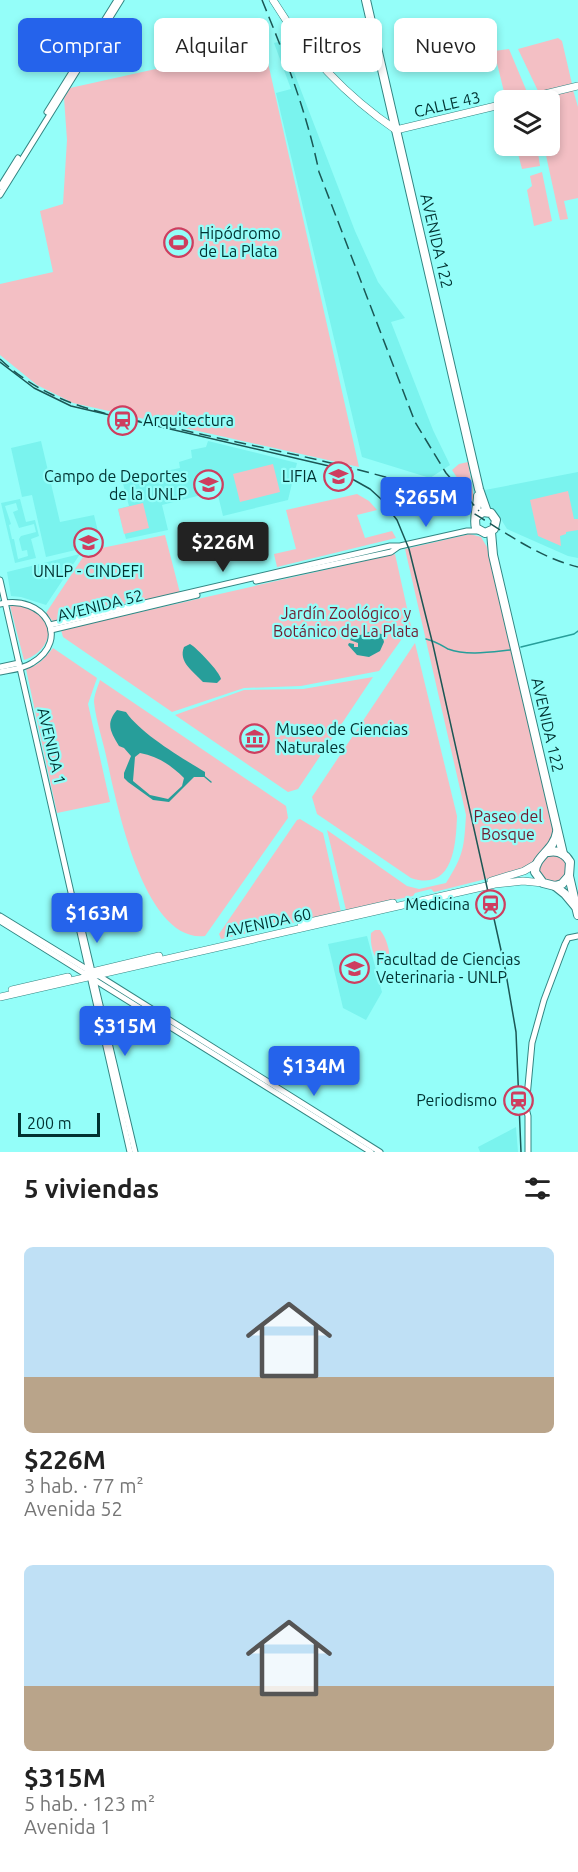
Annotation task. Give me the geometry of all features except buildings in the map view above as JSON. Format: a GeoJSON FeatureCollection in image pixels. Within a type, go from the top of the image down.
{"type":"FeatureCollection","features":[{"type":"Feature","properties":{"kind":"highway","name":"AVENIDA 122"},"geometry":{"type":"LineString","coordinates":[[366,0],[478,489],[487,512]]}},
{"type":"Feature","properties":{"kind":"highway"},"geometry":{"type":"LineString","coordinates":[[455,363],[456,389]]}},
{"type":"Feature","properties":{"kind":"highway","name":"AVENIDA 122"},"geometry":{"type":"LineString","coordinates":[[476,518],[478,489]]}},
{"type":"Feature","properties":{"kind":"highway"},"geometry":{"type":"LineString","coordinates":[[487,512],[494,516],[496,526],[484,532],[476,528],[476,518],[481,513],[487,512]]}},
{"type":"Feature","properties":{"kind":"highway","name":"AVENIDA 122"},"geometry":{"type":"LineString","coordinates":[[484,532],[493,555],[557,832],[565,855]]}},
{"type":"Feature","properties":{"kind":"highway"},"geometry":{"type":"LineString","coordinates":[[557,832],[554,843],[536,864],[537,876],[543,883],[555,886],[566,894],[577,912]]}},
{"type":"Feature","properties":{"kind":"highway"},"geometry":{"type":"LineString","coordinates":[[548,852],[565,855],[570,862],[577,912]]}},
{"type":"Feature","properties":{"kind":"highway"},"geometry":{"type":"LineString","coordinates":[[555,886],[562,884],[570,873]]}},
{"type":"Feature","properties":{"kind":"main road"},"geometry":{"type":"LineString","coordinates":[[0,188],[119,0]]}},
{"type":"Feature","properties":{"kind":"main road"},"geometry":{"type":"LineString","coordinates":[[0,195],[119,0]]}},
{"type":"Feature","properties":{"kind":"main road"},"geometry":{"type":"LineString","coordinates":[[273,0],[300,40],[327,71],[363,105],[396,130]]}},
{"type":"Feature","properties":{"kind":"main road"},"geometry":{"type":"LineString","coordinates":[[560,91],[577,87]]}},
{"type":"Feature","properties":{"kind":"main road","name":"CALLE 43"},"geometry":{"type":"LineString","coordinates":[[396,130],[494,106]]}},
{"type":"Feature","properties":{"kind":"main road","name":"AVENIDA 52"},"geometry":{"type":"LineString","coordinates":[[457,533],[471,526],[476,518]]}},
{"type":"Feature","properties":{"kind":"main road","name":"AVENIDA 52"},"geometry":{"type":"LineString","coordinates":[[50,628],[390,552],[400,546],[457,533],[484,532]]}},
{"type":"Feature","properties":{"kind":"main road","name":"AVENIDA 1"},"geometry":{"type":"LineString","coordinates":[[0,580],[3,606],[19,665],[76,918],[80,921],[130,1152]]}},
{"type":"Feature","properties":{"kind":"main road"},"geometry":{"type":"LineString","coordinates":[[0,667],[32,663],[41,656],[48,646],[50,628],[43,613],[32,605],[21,602],[3,606]]}},
{"type":"Feature","properties":{"kind":"main road"},"geometry":{"type":"LineString","coordinates":[[0,672],[19,665]]}},
{"type":"Feature","properties":{"kind":"main road"},"geometry":{"type":"LineString","coordinates":[[565,855],[578,857]]}},
{"type":"Feature","properties":{"kind":"main road"},"geometry":{"type":"LineString","coordinates":[[570,873],[578,862]]}},
{"type":"Feature","properties":{"kind":"main road","name":"AVENIDA 60"},"geometry":{"type":"LineString","coordinates":[[0,997],[425,894],[490,881],[524,871],[536,864]]}},
{"type":"Feature","properties":{"kind":"main road","name":"AVENIDA 60"},"geometry":{"type":"LineString","coordinates":[[0,993],[91,975],[495,884],[523,881],[543,883]]}},
{"type":"Feature","properties":{"kind":"main road"},"geometry":{"type":"LineString","coordinates":[[0,916],[371,1152]]}},
{"type":"Feature","properties":{"kind":"main road"},"geometry":{"type":"LineString","coordinates":[[0,921],[380,1152]]}},
{"type":"Feature","properties":{"kind":"main road"},"geometry":{"type":"LineString","coordinates":[[528,1152],[526,1108],[532,1043],[544,1000],[565,944],[568,938],[578,936]]}},
{"type":"Feature","properties":{"kind":"main road","name":"AVENIDA 1"},"geometry":{"type":"LineString","coordinates":[[91,975],[135,1152]]}},
{"type":"Feature","properties":{"kind":"shaded area"},"geometry":{"type":"Polygon","coordinates":[[[281,41],[281,62],[274,43],[281,41]]]}},
{"type":"Feature","properties":{"kind":"shaded area"},"geometry":{"type":"Polygon","coordinates":[[[285,72],[294,72],[355,231],[378,282],[405,318],[391,322],[433,430],[450,465],[430,478],[362,457],[276,93],[291,89],[285,72]]]}},
{"type":"Feature","properties":{"kind":"shaded area"},"geometry":{"type":"Polygon","coordinates":[[[41,441],[60,522],[94,515],[101,544],[46,557],[32,495],[22,497],[11,448],[41,441]]]}},
{"type":"Feature","properties":{"kind":"shaded area","name":"Campo de Deportes de la UNLP"},"geometry":{"type":"Polygon","coordinates":[[[208,441],[297,463],[288,500],[223,516],[217,491],[162,505],[168,530],[126,539],[118,509],[129,506],[122,480],[180,468],[179,462],[192,458],[191,450],[206,447],[208,441]]]}},
{"type":"Feature","properties":{"kind":"shaded area"},"geometry":{"type":"Polygon","coordinates":[[[578,472],[578,558],[568,556],[507,529],[499,516],[490,509],[483,492],[485,490],[578,472]]]}},
{"type":"Feature","properties":{"kind":"shaded area"},"geometry":{"type":"Polygon","coordinates":[[[20,499],[26,522],[35,520],[39,536],[31,539],[36,558],[15,563],[1,503],[20,499]],[[16,503],[5,506],[18,559],[28,556],[27,550],[22,551],[19,539],[21,536],[36,532],[34,524],[19,528],[13,512],[18,510],[16,503]]]}},
{"type":"Feature","properties":{"kind":"shaded area"},"geometry":{"type":"Polygon","coordinates":[[[80,554],[46,605],[11,596],[7,572],[80,554]]]}},
{"type":"Feature","properties":{"kind":"shaded area"},"geometry":{"type":"Polygon","coordinates":[[[369,632],[382,634],[384,642],[380,651],[369,657],[357,655],[348,645],[349,643],[354,644],[354,647],[358,647],[358,643],[350,640],[351,638],[369,632]]]}},
{"type":"Feature","properties":{"kind":"shaded area"},"geometry":{"type":"Polygon","coordinates":[[[190,644],[217,671],[221,679],[217,683],[203,682],[185,662],[184,647],[190,644]]]}},
{"type":"Feature","properties":{"kind":"shaded area"},"geometry":{"type":"Polygon","coordinates":[[[117,710],[126,712],[141,729],[205,772],[205,777],[194,777],[169,802],[153,800],[124,778],[131,756],[119,746],[110,728],[113,715],[117,710]],[[140,753],[135,757],[133,781],[150,795],[168,799],[182,786],[184,778],[164,762],[140,753]]]}},
{"type":"Feature","properties":{"kind":"shaded area","name":"Facultad de Ciencias Veterinaria - UNLP"},"geometry":{"type":"Polygon","coordinates":[[[367,936],[382,992],[366,1020],[343,1008],[328,944],[367,936]]]}},
{"type":"Feature","properties":{"kind":"shaded area"},"geometry":{"type":"Polygon","coordinates":[[[516,1127],[518,1152],[480,1152],[478,1147],[516,1127]]]}},
{"type":"Feature","properties":{"kind":"green space"},"geometry":{"type":"Polygon","coordinates":[[[558,38],[562,41],[572,84],[550,90],[538,90],[518,49],[558,38]]]}},
{"type":"Feature","properties":{"kind":"green space"},"geometry":{"type":"Polygon","coordinates":[[[509,49],[526,90],[504,90],[497,63],[497,51],[509,49]]]}},
{"type":"Feature","properties":{"kind":"green space","name":"Hipódromo de La Plata"},"geometry":{"type":"Polygon","coordinates":[[[269,67],[359,467],[73,403],[37,385],[0,355],[0,284],[53,272],[40,211],[63,204],[67,140],[64,98],[70,88],[154,69],[154,72],[269,72],[269,67]]]}},
{"type":"Feature","properties":{"kind":"green space"},"geometry":{"type":"Polygon","coordinates":[[[573,90],[578,107],[578,198],[564,201],[568,219],[560,220],[546,156],[560,156],[560,93],[573,90]]]}},
{"type":"Feature","properties":{"kind":"green space"},"geometry":{"type":"Polygon","coordinates":[[[519,156],[538,156],[540,166],[522,169],[519,156]]]}},
{"type":"Feature","properties":{"kind":"green space"},"geometry":{"type":"Polygon","coordinates":[[[542,172],[552,221],[534,226],[527,190],[532,186],[530,176],[542,172]]]}},
{"type":"Feature","properties":{"kind":"green space"},"geometry":{"type":"Polygon","coordinates":[[[468,462],[475,505],[452,470],[459,464],[468,462]]]}},
{"type":"Feature","properties":{"kind":"green space"},"geometry":{"type":"Polygon","coordinates":[[[273,464],[280,492],[240,502],[233,474],[273,464]]]}},
{"type":"Feature","properties":{"kind":"green space"},"geometry":{"type":"Polygon","coordinates":[[[568,491],[574,519],[578,519],[578,530],[566,532],[560,536],[561,546],[538,536],[530,500],[568,491]]]}},
{"type":"Feature","properties":{"kind":"green space"},"geometry":{"type":"Polygon","coordinates":[[[357,494],[369,501],[377,510],[357,515],[365,538],[392,531],[396,538],[277,567],[274,554],[296,549],[286,510],[357,494]]]}},
{"type":"Feature","properties":{"kind":"green space"},"geometry":{"type":"Polygon","coordinates":[[[143,503],[149,528],[124,534],[118,509],[143,503]]]}},
{"type":"Feature","properties":{"kind":"green space","name":"Paseo del Bosque"},"geometry":{"type":"Polygon","coordinates":[[[470,534],[481,537],[487,547],[554,832],[553,843],[522,870],[434,892],[431,889],[415,893],[413,896],[346,910],[327,830],[407,886],[419,889],[446,883],[460,858],[464,843],[466,815],[405,549],[470,534]]]}},
{"type":"Feature","properties":{"kind":"green space"},"geometry":{"type":"Polygon","coordinates":[[[165,535],[180,593],[54,623],[46,613],[87,551],[165,535]]]}},
{"type":"Feature","properties":{"kind":"green space","name":"Jardín Zoológico y Botánico de La Plata"},"geometry":{"type":"Polygon","coordinates":[[[395,554],[411,626],[379,671],[301,686],[244,688],[172,712],[63,637],[61,630],[395,554]]]}},
{"type":"Feature","properties":{"kind":"green space"},"geometry":{"type":"Polygon","coordinates":[[[16,605],[42,616],[48,630],[46,642],[42,648],[24,660],[10,606],[16,605]]]}},
{"type":"Feature","properties":{"kind":"green space","name":"Paseo del Bosque"},"geometry":{"type":"Polygon","coordinates":[[[415,643],[457,816],[453,852],[449,863],[444,872],[436,878],[425,881],[411,878],[317,814],[312,797],[415,643]]]}},
{"type":"Feature","properties":{"kind":"green space"},"geometry":{"type":"Polygon","coordinates":[[[53,648],[97,678],[88,704],[110,802],[57,813],[26,669],[41,661],[53,648]]]}},
{"type":"Feature","properties":{"kind":"green space"},"geometry":{"type":"Polygon","coordinates":[[[373,677],[298,789],[288,792],[175,715],[244,690],[303,689],[373,677]]]}},
{"type":"Feature","properties":{"kind":"green space"},"geometry":{"type":"Polygon","coordinates":[[[100,680],[286,806],[288,818],[205,936],[184,932],[165,918],[150,895],[137,868],[126,837],[96,716],[94,699],[100,680]]]}},
{"type":"Feature","properties":{"kind":"green space"},"geometry":{"type":"Polygon","coordinates":[[[300,819],[323,833],[341,912],[221,939],[219,934],[297,820],[300,819]]]}},
{"type":"Feature","properties":{"kind":"green space"},"geometry":{"type":"Polygon","coordinates":[[[549,855],[564,856],[569,870],[560,883],[548,881],[539,875],[539,865],[549,855]]]}},
{"type":"Feature","properties":{"kind":"green space"},"geometry":{"type":"Polygon","coordinates":[[[380,930],[388,945],[389,962],[385,964],[378,960],[373,952],[371,933],[380,930]]]}},
{"type":"Feature","properties":{"kind":"waterway"},"geometry":{"type":"LineString","coordinates":[[521,647],[574,634],[578,631]]}},
{"type":"Feature","properties":{"kind":"waterway"},"geometry":{"type":"LineString","coordinates":[[426,639],[455,651],[479,653],[510,650]]}},
{"type":"Feature","properties":{"kind":"waterway"},"geometry":{"type":"LineString","coordinates":[[205,777],[211,782]]}},
{"type":"Feature","properties":{"kind":"tram line"},"geometry":{"type":"LineString","coordinates":[[0,362],[34,388],[71,406],[329,466],[370,489],[397,520],[409,549],[433,645],[505,968],[516,1032],[521,1152]]}},
{"type":"Feature","properties":{"kind":"railway"},"geometry":{"type":"LineString","coordinates":[[262,0],[295,85],[319,172],[415,422],[446,473],[479,511]]}},
{"type":"Feature","properties":{"kind":"railway"},"geometry":{"type":"LineString","coordinates":[[0,359],[42,390],[88,408],[136,421],[334,464],[421,488],[461,506],[537,551],[578,567]]}},
{"type":"Feature","properties":{"kind":"place","name":"Hipódromo de La Plata"},"geometry":{"type":"Point","coordinates":[178,242]}},
{"type":"Feature","properties":{"kind":"place","name":"Arquitectura"},"geometry":{"type":"Point","coordinates":[122,420]}},
{"type":"Feature","properties":{"kind":"place","name":"LIFIA"},"geometry":{"type":"Point","coordinates":[338,476]}},
{"type":"Feature","properties":{"kind":"place","name":"Campo de Deportes de la UNLP"},"geometry":{"type":"Point","coordinates":[208,485]}},
{"type":"Feature","properties":{"kind":"place","name":"UNLP - CINDEFI"},"geometry":{"type":"Point","coordinates":[88,543]}},
{"type":"Feature","properties":{"kind":"place","name":"Museo de Ciencias Naturales"},"geometry":{"type":"Point","coordinates":[255,738]}},
{"type":"Feature","properties":{"kind":"place","name":"Medicina"},"geometry":{"type":"Point","coordinates":[491,904]}},
{"type":"Feature","properties":{"kind":"place","name":"Facultad de Ciencias Veterinaria - UNLP"},"geometry":{"type":"Point","coordinates":[355,968]}},
{"type":"Feature","properties":{"kind":"place","name":"Periodismo"},"geometry":{"type":"Point","coordinates":[518,1100]}}]}
